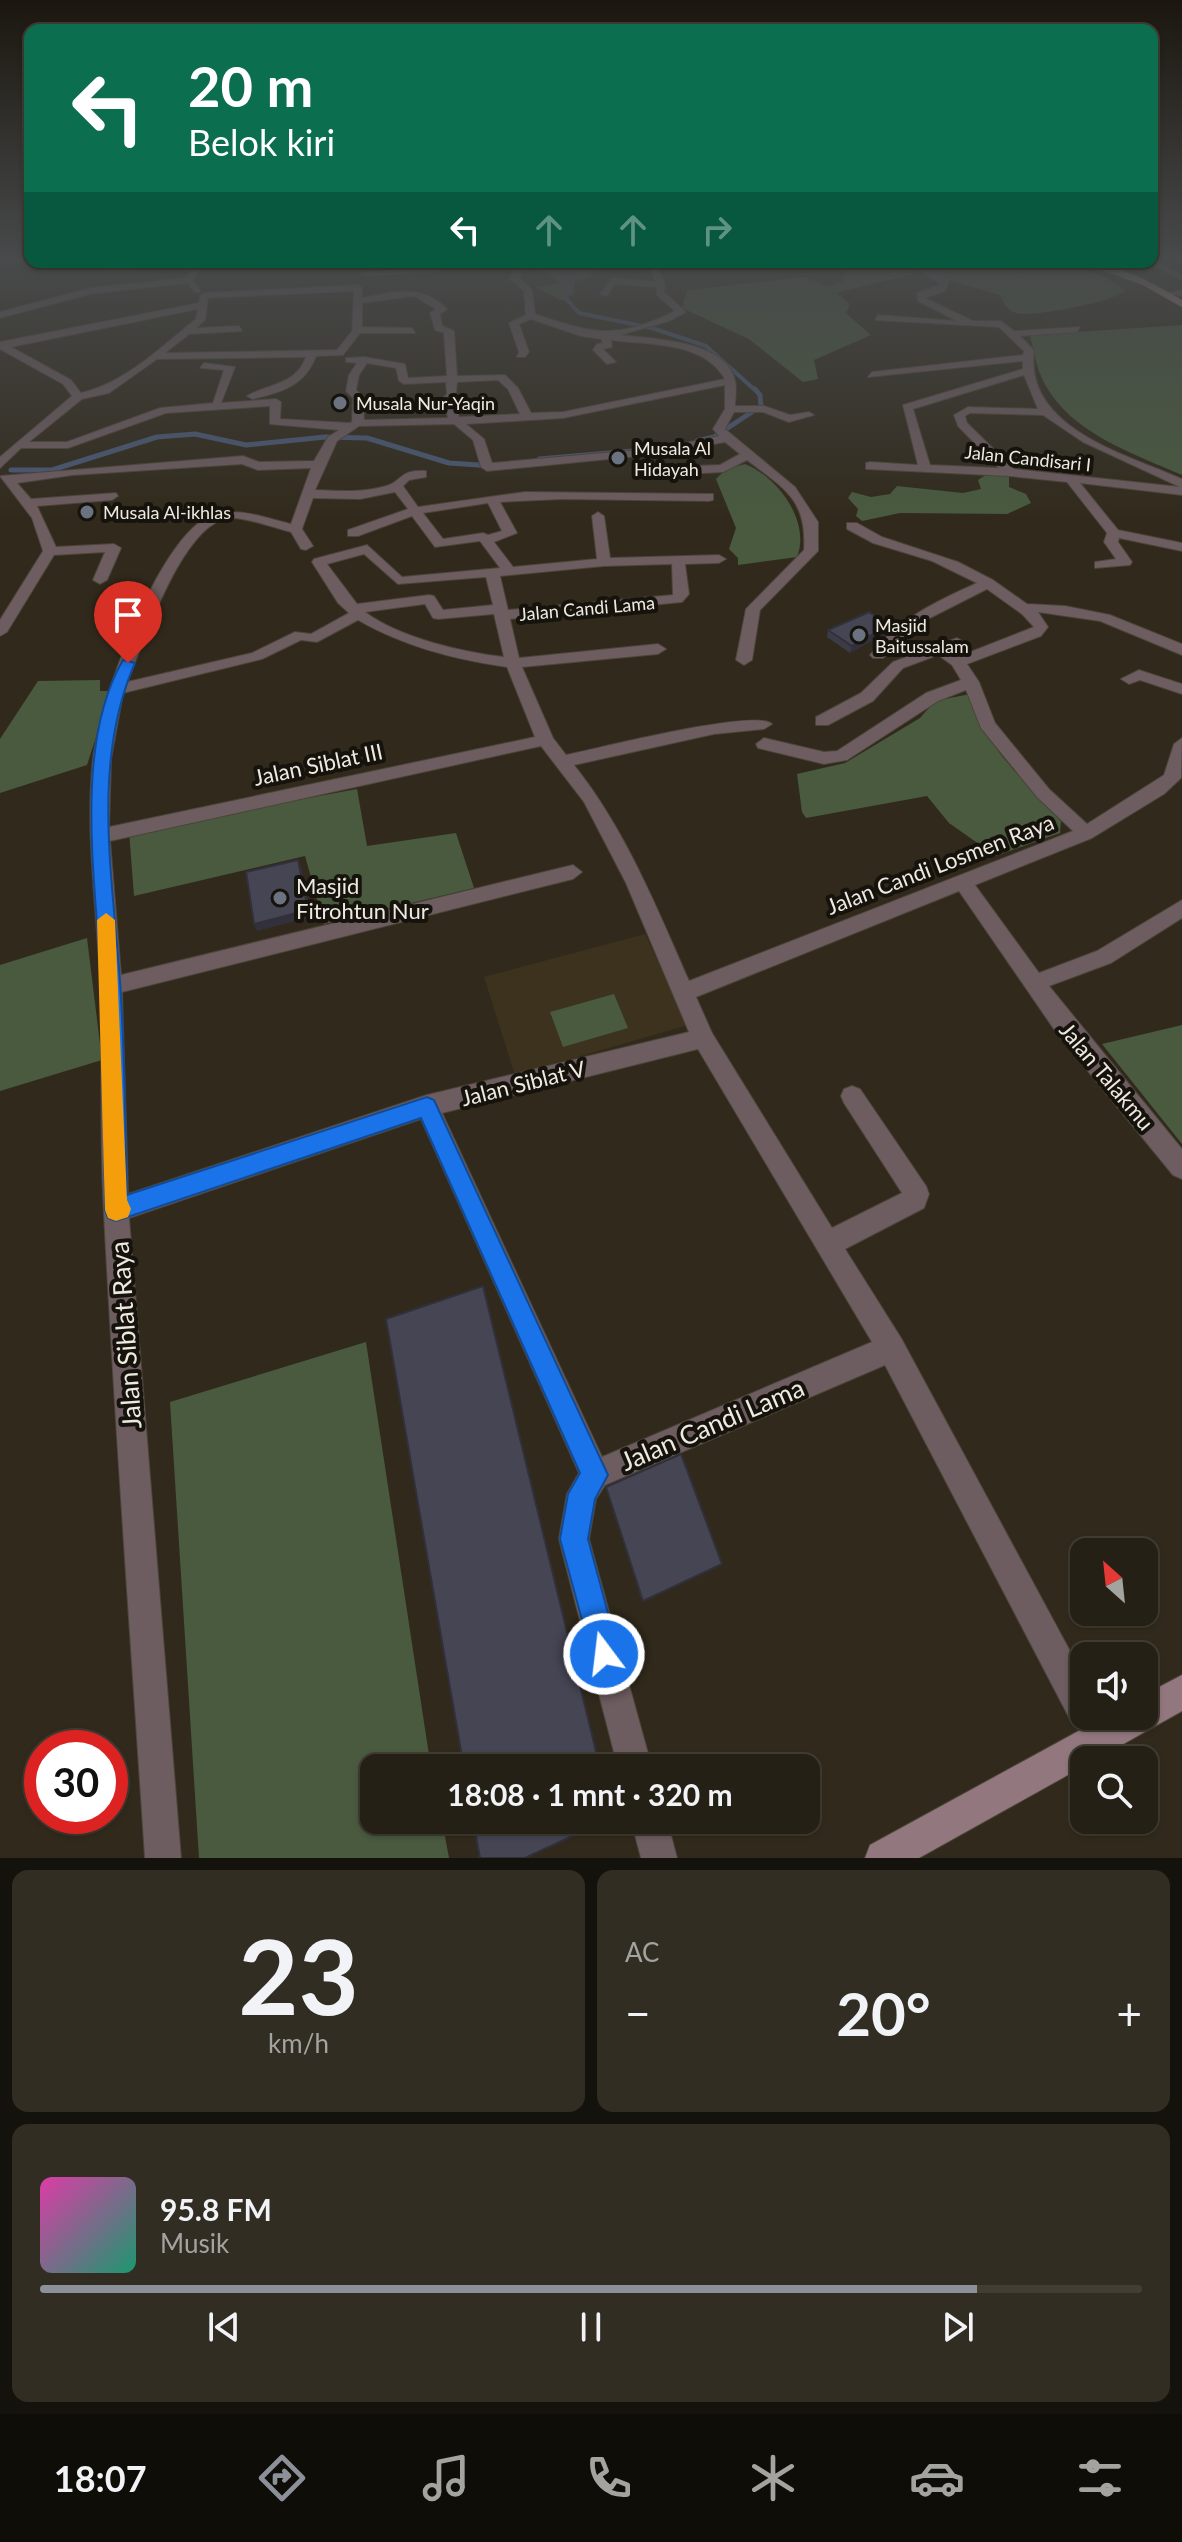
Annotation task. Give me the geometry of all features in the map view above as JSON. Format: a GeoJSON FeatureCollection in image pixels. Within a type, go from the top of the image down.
{"type":"FeatureCollection","features":[{"type":"Feature","properties":{"kind":"main road"},"geometry":{"type":"LineString","coordinates":[[1158,1706],[1182,1692]]}},
{"type":"Feature","properties":{"kind":"main road"},"geometry":{"type":"LineString","coordinates":[[883,1858],[1078,1730]]}},
{"type":"Feature","properties":{"kind":"street"},"geometry":{"type":"LineString","coordinates":[[3,472],[18,445],[78,397],[105,391],[169,345]]}},
{"type":"Feature","properties":{"kind":"street"},"geometry":{"type":"LineString","coordinates":[[346,345],[339,360],[364,360],[401,366],[404,381],[501,377],[513,388],[527,417]]}},
{"type":"Feature","properties":{"kind":"street"},"geometry":{"type":"LineString","coordinates":[[451,345],[453,360],[450,395],[454,419],[478,439],[486,466],[660,451],[723,431]]}},
{"type":"Feature","properties":{"kind":"street"},"geometry":{"type":"LineString","coordinates":[[521,345],[524,352],[521,355]]}},
{"type":"Feature","properties":{"kind":"street"},"geometry":{"type":"LineString","coordinates":[[609,345],[598,347],[598,350],[611,362]]}},
{"type":"Feature","properties":{"kind":"street"},"geometry":{"type":"LineString","coordinates":[[659,345],[698,351],[725,368],[730,378],[730,409],[723,431]]}},
{"type":"Feature","properties":{"kind":"street"},"geometry":{"type":"LineString","coordinates":[[1024,345],[1029,350],[1028,371],[1045,412]]}},
{"type":"Feature","properties":{"kind":"street"},"geometry":{"type":"LineString","coordinates":[[1,346],[67,382],[78,397]]}},
{"type":"Feature","properties":{"kind":"street"},"geometry":{"type":"LineString","coordinates":[[18,445],[68,445],[136,418],[260,394],[290,384],[303,375],[312,353]]}},
{"type":"Feature","properties":{"kind":"street"},"geometry":{"type":"LineString","coordinates":[[155,356],[340,353]]}},
{"type":"Feature","properties":{"kind":"street"},"geometry":{"type":"LineString","coordinates":[[872,375],[1028,357]]}},
{"type":"Feature","properties":{"kind":"street"},"geometry":{"type":"LineString","coordinates":[[355,425],[358,397],[351,391],[354,375],[364,360]]}},
{"type":"Feature","properties":{"kind":"street"},"geometry":{"type":"LineString","coordinates":[[140,368],[228,366],[217,401]]}},
{"type":"Feature","properties":{"kind":"street"},"geometry":{"type":"LineString","coordinates":[[925,467],[907,407],[1028,371]]}},
{"type":"Feature","properties":{"kind":"street"},"geometry":{"type":"LineString","coordinates":[[177,409],[276,402],[274,422],[398,424],[563,415],[728,381]]}},
{"type":"Feature","properties":{"kind":"street"},"geometry":{"type":"LineString","coordinates":[[966,389],[986,410]]}},
{"type":"Feature","properties":{"kind":"street"},"geometry":{"type":"LineString","coordinates":[[730,409],[758,408],[789,419],[809,415]]}},
{"type":"Feature","properties":{"kind":"street"},"geometry":{"type":"LineString","coordinates":[[1010,472],[959,419],[961,412],[1045,412],[1110,451],[1182,484]]}},
{"type":"Feature","properties":{"kind":"street"},"geometry":{"type":"LineString","coordinates":[[306,546],[296,529],[318,464],[334,437],[355,425]]}},
{"type":"Feature","properties":{"kind":"street"},"geometry":{"type":"LineString","coordinates":[[723,431],[745,456],[777,477],[810,515],[811,551],[753,609],[744,660]]}},
{"type":"Feature","properties":{"kind":"street"},"geometry":{"type":"LineString","coordinates":[[666,471],[723,468],[745,456]]}},
{"type":"Feature","properties":{"kind":"street"},"geometry":{"type":"LineString","coordinates":[[3,472],[64,472],[243,460],[258,466],[318,464]]}},
{"type":"Feature","properties":{"kind":"street","name":"Jalan Candisari I"},"geometry":{"type":"LineString","coordinates":[[870,466],[1010,472],[1182,491]]}},
{"type":"Feature","properties":{"kind":"street"},"geometry":{"type":"LineString","coordinates":[[0,632],[50,551],[46,531],[32,503],[3,472]]}},
{"type":"Feature","properties":{"kind":"street"},"geometry":{"type":"LineString","coordinates":[[309,494],[360,495],[396,487],[405,477],[422,474]]}},
{"type":"Feature","properties":{"kind":"street"},"geometry":{"type":"LineString","coordinates":[[1072,481],[1114,533],[1182,547]]}},
{"type":"Feature","properties":{"kind":"street"},"geometry":{"type":"LineString","coordinates":[[396,487],[440,544],[478,537],[486,540],[510,533],[492,499]]}},
{"type":"Feature","properties":{"kind":"street"},"geometry":{"type":"LineString","coordinates":[[353,533],[416,511],[492,499],[551,494],[709,497]]}},
{"type":"Feature","properties":{"kind":"street"},"geometry":{"type":"LineString","coordinates":[[32,503],[112,496]]}},
{"type":"Feature","properties":{"kind":"street","name":"Jalan Siblat Raya"},"geometry":{"type":"LineString","coordinates":[[163,1858],[116,1210],[111,986],[100,836],[102,759],[116,690],[163,582],[184,545],[216,517],[237,515],[296,529]]}},
{"type":"Feature","properties":{"kind":"street"},"geometry":{"type":"LineString","coordinates":[[598,516],[604,562]]}},
{"type":"Feature","properties":{"kind":"street"},"geometry":{"type":"LineString","coordinates":[[852,526],[874,542],[921,552],[988,583],[1040,622],[1040,630],[958,662]]}},
{"type":"Feature","properties":{"kind":"street"},"geometry":{"type":"LineString","coordinates":[[1100,565],[1125,562],[1111,542],[1114,533]]}},
{"type":"Feature","properties":{"kind":"street"},"geometry":{"type":"LineString","coordinates":[[486,540],[500,571]]}},
{"type":"Feature","properties":{"kind":"street"},"geometry":{"type":"LineString","coordinates":[[50,551],[114,548],[100,580]]}},
{"type":"Feature","properties":{"kind":"street"},"geometry":{"type":"LineString","coordinates":[[658,649],[513,663],[488,662],[439,649],[380,627],[356,611],[319,562],[367,549],[401,581],[604,562],[719,559]]}},
{"type":"Feature","properties":{"kind":"street","name":"Jalan Candi Lama"},"geometry":{"type":"LineString","coordinates":[[502,612],[677,599],[682,594],[678,559]]}},
{"type":"Feature","properties":{"kind":"street","name":"Jalan Candi Lama"},"geometry":{"type":"LineString","coordinates":[[500,571],[502,612],[513,663],[545,740],[584,786],[636,883],[703,1038],[891,1348],[1070,1684]]}},
{"type":"Feature","properties":{"kind":"street"},"geometry":{"type":"LineString","coordinates":[[878,655],[898,631],[913,621],[988,583]]}},
{"type":"Feature","properties":{"kind":"street"},"geometry":{"type":"LineString","coordinates":[[116,690],[257,656],[300,635],[312,639],[356,611],[429,599],[438,615],[502,612]]}},
{"type":"Feature","properties":{"kind":"street"},"geometry":{"type":"LineString","coordinates":[[1023,608],[1059,608],[1136,626],[1182,650]]}},
{"type":"Feature","properties":{"kind":"street"},"geometry":{"type":"LineString","coordinates":[[822,721],[867,697],[898,665],[957,642]]}},
{"type":"Feature","properties":{"kind":"street"},"geometry":{"type":"LineString","coordinates":[[939,649],[958,662],[971,682],[987,724],[1043,793],[1086,833]]}},
{"type":"Feature","properties":{"kind":"street"},"geometry":{"type":"LineString","coordinates":[[1129,679],[1139,675],[1182,689]]}},
{"type":"Feature","properties":{"kind":"street"},"geometry":{"type":"LineString","coordinates":[[764,744],[824,758],[841,756],[938,693],[971,682]]}},
{"type":"Feature","properties":{"kind":"street"},"geometry":{"type":"LineString","coordinates":[[564,761],[714,729],[764,724]]}},
{"type":"Feature","properties":{"kind":"street","name":"Jalan Siblat III"},"geometry":{"type":"LineString","coordinates":[[100,836],[545,740]]}},
{"type":"Feature","properties":{"kind":"street","name":"Jalan Candi Losmen Raya"},"geometry":{"type":"LineString","coordinates":[[684,992],[1086,833],[1158,790],[1172,778],[1182,744]]}},
{"type":"Feature","properties":{"kind":"street"},"geometry":{"type":"LineString","coordinates":[[111,986],[573,872]]}},
{"type":"Feature","properties":{"kind":"street","name":"Jalan Talakmu"},"geometry":{"type":"LineString","coordinates":[[962,881],[1064,1025],[1182,1167]]}},
{"type":"Feature","properties":{"kind":"street"},"geometry":{"type":"LineString","coordinates":[[1034,983],[1104,957],[1182,908]]}},
{"type":"Feature","properties":{"kind":"street","name":"Jalan Siblat V"},"geometry":{"type":"LineString","coordinates":[[116,1210],[427,1106],[703,1038]]}},
{"type":"Feature","properties":{"kind":"street"},"geometry":{"type":"LineString","coordinates":[[828,1244],[915,1199],[917,1194],[913,1183],[852,1096]]}},
{"type":"Feature","properties":{"kind":"street"},"geometry":{"type":"LineString","coordinates":[[427,1106],[595,1475]]}},
{"type":"Feature","properties":{"kind":"street","name":"Jalan Candi Lama"},"geometry":{"type":"LineString","coordinates":[[631,1754],[574,1539],[582,1494],[595,1475],[891,1348]]}},
{"type":"Feature","properties":{"kind":"street"},"geometry":{"type":"LineString","coordinates":[[653,1834],[659,1858]]}},
{"type":"Feature","properties":{"kind":"shaded area"},"geometry":{"type":"Polygon","coordinates":[[[645,934],[688,1025],[515,1075],[484,977],[645,934]]]}},
{"type":"Feature","properties":{"kind":"green space"},"geometry":{"type":"Polygon","coordinates":[[[756,345],[849,345],[814,360],[818,379],[803,382],[756,345]]]}},
{"type":"Feature","properties":{"kind":"green space"},"geometry":{"type":"Polygon","coordinates":[[[1032,345],[1182,345],[1182,475],[1120,448],[1080,424],[1049,391],[1039,371],[1032,345]]]}},
{"type":"Feature","properties":{"kind":"green space"},"geometry":{"type":"Polygon","coordinates":[[[745,464],[769,479],[789,502],[799,530],[797,557],[738,565],[738,558],[729,549],[736,528],[716,479],[726,469],[745,464]]]}},
{"type":"Feature","properties":{"kind":"green space"},"geometry":{"type":"Polygon","coordinates":[[[987,474],[1009,476],[1009,487],[1026,494],[1031,503],[1007,514],[900,513],[862,521],[856,516],[858,509],[848,498],[852,492],[871,497],[890,494],[897,486],[963,493],[981,489],[978,480],[987,474]]]}},
{"type":"Feature","properties":{"kind":"green space"},"geometry":{"type":"Polygon","coordinates":[[[100,680],[100,691],[111,691],[87,765],[0,793],[0,739],[38,681],[100,680]]]}},
{"type":"Feature","properties":{"kind":"green space"},"geometry":{"type":"Polygon","coordinates":[[[970,694],[983,728],[994,745],[1061,821],[1060,833],[996,856],[949,823],[927,796],[806,818],[802,812],[797,774],[845,763],[920,718],[935,701],[970,694]]]}},
{"type":"Feature","properties":{"kind":"green space"},"geometry":{"type":"Polygon","coordinates":[[[357,789],[367,846],[456,833],[474,888],[324,924],[305,856],[134,896],[129,831],[357,789]]]}},
{"type":"Feature","properties":{"kind":"green space"},"geometry":{"type":"Polygon","coordinates":[[[87,938],[102,1060],[0,1091],[0,965],[87,938]]]}},
{"type":"Feature","properties":{"kind":"green space"},"geometry":{"type":"Polygon","coordinates":[[[614,994],[628,1028],[563,1047],[550,1012],[614,994]]]}},
{"type":"Feature","properties":{"kind":"green space"},"geometry":{"type":"Polygon","coordinates":[[[1182,1025],[1182,1144],[1102,1044],[1182,1025]]]}},
{"type":"Feature","properties":{"kind":"green space"},"geometry":{"type":"Polygon","coordinates":[[[366,1342],[429,1754],[360,1754],[360,1834],[445,1834],[449,1858],[199,1858],[170,1402],[366,1342]]]}},
{"type":"Feature","properties":{"kind":"building"},"geometry":{"type":"Polygon","coordinates":[[[869,612],[890,625],[852,646],[828,630],[869,612]]]}},
{"type":"Feature","properties":{"kind":"building","name":"Masjid Fitrohtun Nur"},"geometry":{"type":"Polygon","coordinates":[[[298,860],[308,910],[254,924],[246,872],[298,860]]]}},
{"type":"Feature","properties":{"kind":"building"},"geometry":{"type":"Polygon","coordinates":[[[483,1286],[597,1754],[462,1754],[386,1319],[483,1286]]]}},
{"type":"Feature","properties":{"kind":"building"},"geometry":{"type":"Polygon","coordinates":[[[681,1454],[722,1564],[643,1601],[606,1487],[681,1454]]]}},
{"type":"Feature","properties":{"kind":"building"},"geometry":{"type":"Polygon","coordinates":[[[476,1834],[577,1834],[525,1858],[480,1858],[476,1834]]]}},
{"type":"Feature","properties":{"kind":"waterway"},"geometry":{"type":"LineString","coordinates":[[702,345],[756,391]]}},
{"type":"Feature","properties":{"kind":"waterway"},"geometry":{"type":"LineString","coordinates":[[697,441],[714,437],[761,406],[760,395],[755,389]]}},
{"type":"Feature","properties":{"kind":"waterway"},"geometry":{"type":"LineString","coordinates":[[11,470],[52,470],[157,437],[195,434],[246,445],[325,437],[367,438],[449,463],[493,466]]}},
{"type":"Feature","properties":{"kind":"waterway"},"geometry":{"type":"LineString","coordinates":[[539,459],[644,450]]}},
{"type":"Feature","properties":{"kind":"slow traffic"},"geometry":{"type":"LineString","coordinates":[[106,920],[111,986],[116,1210],[120,1209]]}},
{"type":"Feature","properties":{"kind":"place","name":"Musala Nur-Yaqin"},"geometry":{"type":"Point","coordinates":[340,403]}},
{"type":"Feature","properties":{"kind":"place","name":"Musala Al Hidayah"},"geometry":{"type":"Point","coordinates":[618,458]}},
{"type":"Feature","properties":{"kind":"place","name":"Musala Al-ikhlas"},"geometry":{"type":"Point","coordinates":[87,512]}},
{"type":"Feature","properties":{"kind":"place","name":"Masjid Baitussalam"},"geometry":{"type":"Point","coordinates":[859,635]}},
{"type":"Feature","properties":{"kind":"place","name":"Masjid Fitrohtun Nur"},"geometry":{"type":"Point","coordinates":[280,898]}},
{"type":"Feature","properties":{"kind":"route"},"geometry":{"type":"LineString","coordinates":[[128,663],[116,690],[102,759],[100,836],[111,986],[116,1210],[427,1106],[595,1475],[582,1494],[575,1518],[574,1539],[604,1654]]}}]}
